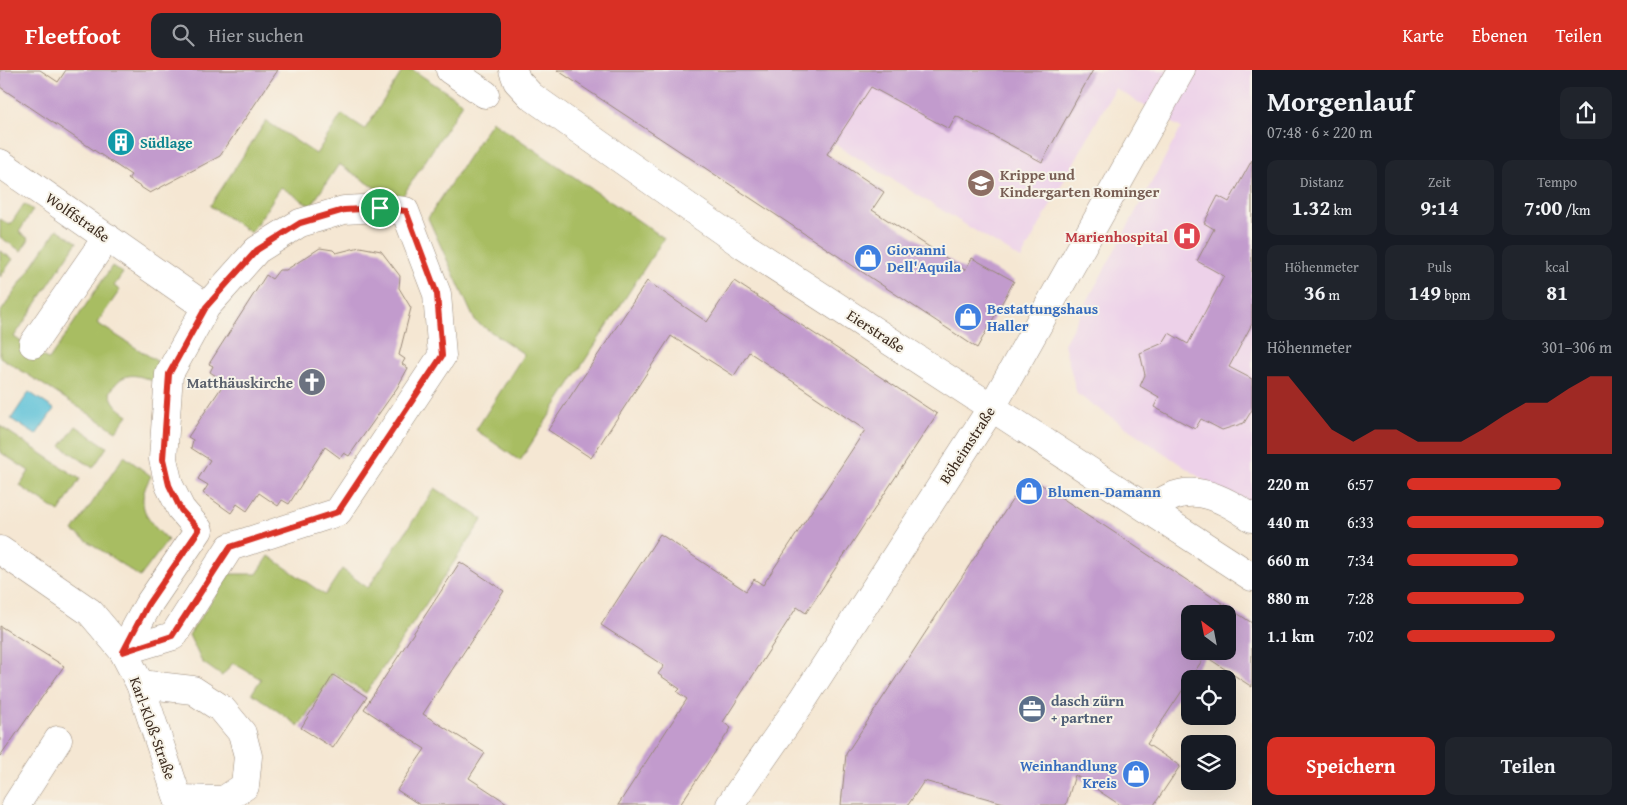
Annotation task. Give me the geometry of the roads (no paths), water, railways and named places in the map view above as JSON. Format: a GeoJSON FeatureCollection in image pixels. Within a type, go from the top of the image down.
{"type":"FeatureCollection","features":[{"type":"Feature","properties":{"kind":"street"},"geometry":{"type":"LineString","coordinates":[[450,70],[485,94]]}},
{"type":"Feature","properties":{"kind":"street","name":"Eierstraße"},"geometry":{"type":"LineString","coordinates":[[513,70],[518,81],[531,96],[744,246],[1252,577]]}},
{"type":"Feature","properties":{"kind":"street","name":"Böheimstraße"},"geometry":{"type":"LineString","coordinates":[[730,805],[803,700],[992,407],[1182,70]]}},
{"type":"Feature","properties":{"kind":"street","name":"Wolffstraße"},"geometry":{"type":"LineString","coordinates":[[0,163],[206,307]]}},
{"type":"Feature","properties":{"kind":"street"},"geometry":{"type":"LineString","coordinates":[[123,652],[172,636],[230,547],[338,512],[442,356],[437,294],[406,211],[380,208],[344,210],[300,223],[257,250],[206,307],[169,374],[163,459],[169,485],[181,510],[199,530],[230,547]]}},
{"type":"Feature","properties":{"kind":"street"},"geometry":{"type":"LineString","coordinates":[[33,344],[107,237]]}},
{"type":"Feature","properties":{"kind":"street"},"geometry":{"type":"LineString","coordinates":[[1151,511],[1162,499],[1184,492],[1204,494],[1228,502],[1252,518]]}},
{"type":"Feature","properties":{"kind":"street"},"geometry":{"type":"LineString","coordinates":[[123,652],[148,604],[199,530]]}},
{"type":"Feature","properties":{"kind":"street","name":"Karl-Kloß-Straße"},"geometry":{"type":"LineString","coordinates":[[0,550],[90,612],[123,652],[140,684],[179,802]]}},
{"type":"Feature","properties":{"kind":"street"},"geometry":{"type":"LineString","coordinates":[[140,684],[193,690],[222,709],[242,733],[248,756],[245,786],[224,800],[179,802]]}},
{"type":"Feature","properties":{"kind":"street"},"geometry":{"type":"LineString","coordinates":[[16,805],[58,740]]}},
{"type":"Feature","properties":{"kind":"water"},"geometry":{"type":"Polygon","coordinates":[[[29,392],[54,409],[36,435],[11,419],[29,392]]]}},
{"type":"Feature","properties":{"kind":"place","name":"Südlage"},"geometry":{"type":"Point","coordinates":[121,142]}},
{"type":"Feature","properties":{"kind":"place","name":"Krippe und Kindergarten Rominger"},"geometry":{"type":"Point","coordinates":[981,183]}},
{"type":"Feature","properties":{"kind":"place","name":"Marienhospital"},"geometry":{"type":"Point","coordinates":[1187,236]}},
{"type":"Feature","properties":{"kind":"place","name":"Giovanni Dell'Aquila"},"geometry":{"type":"Point","coordinates":[868,258]}},
{"type":"Feature","properties":{"kind":"place","name":"Bestattungshaus Haller"},"geometry":{"type":"Point","coordinates":[968,317]}},
{"type":"Feature","properties":{"kind":"place","name":"Matthäuskirche"},"geometry":{"type":"Point","coordinates":[312,382]}},
{"type":"Feature","properties":{"kind":"place","name":"Blumen-Damann"},"geometry":{"type":"Point","coordinates":[1029,491]}},
{"type":"Feature","properties":{"kind":"place","name":"dasch zürn + partner"},"geometry":{"type":"Point","coordinates":[1032,709]}},
{"type":"Feature","properties":{"kind":"place","name":"Weinhandlung Kreis"},"geometry":{"type":"Point","coordinates":[1136,774]}}]}
